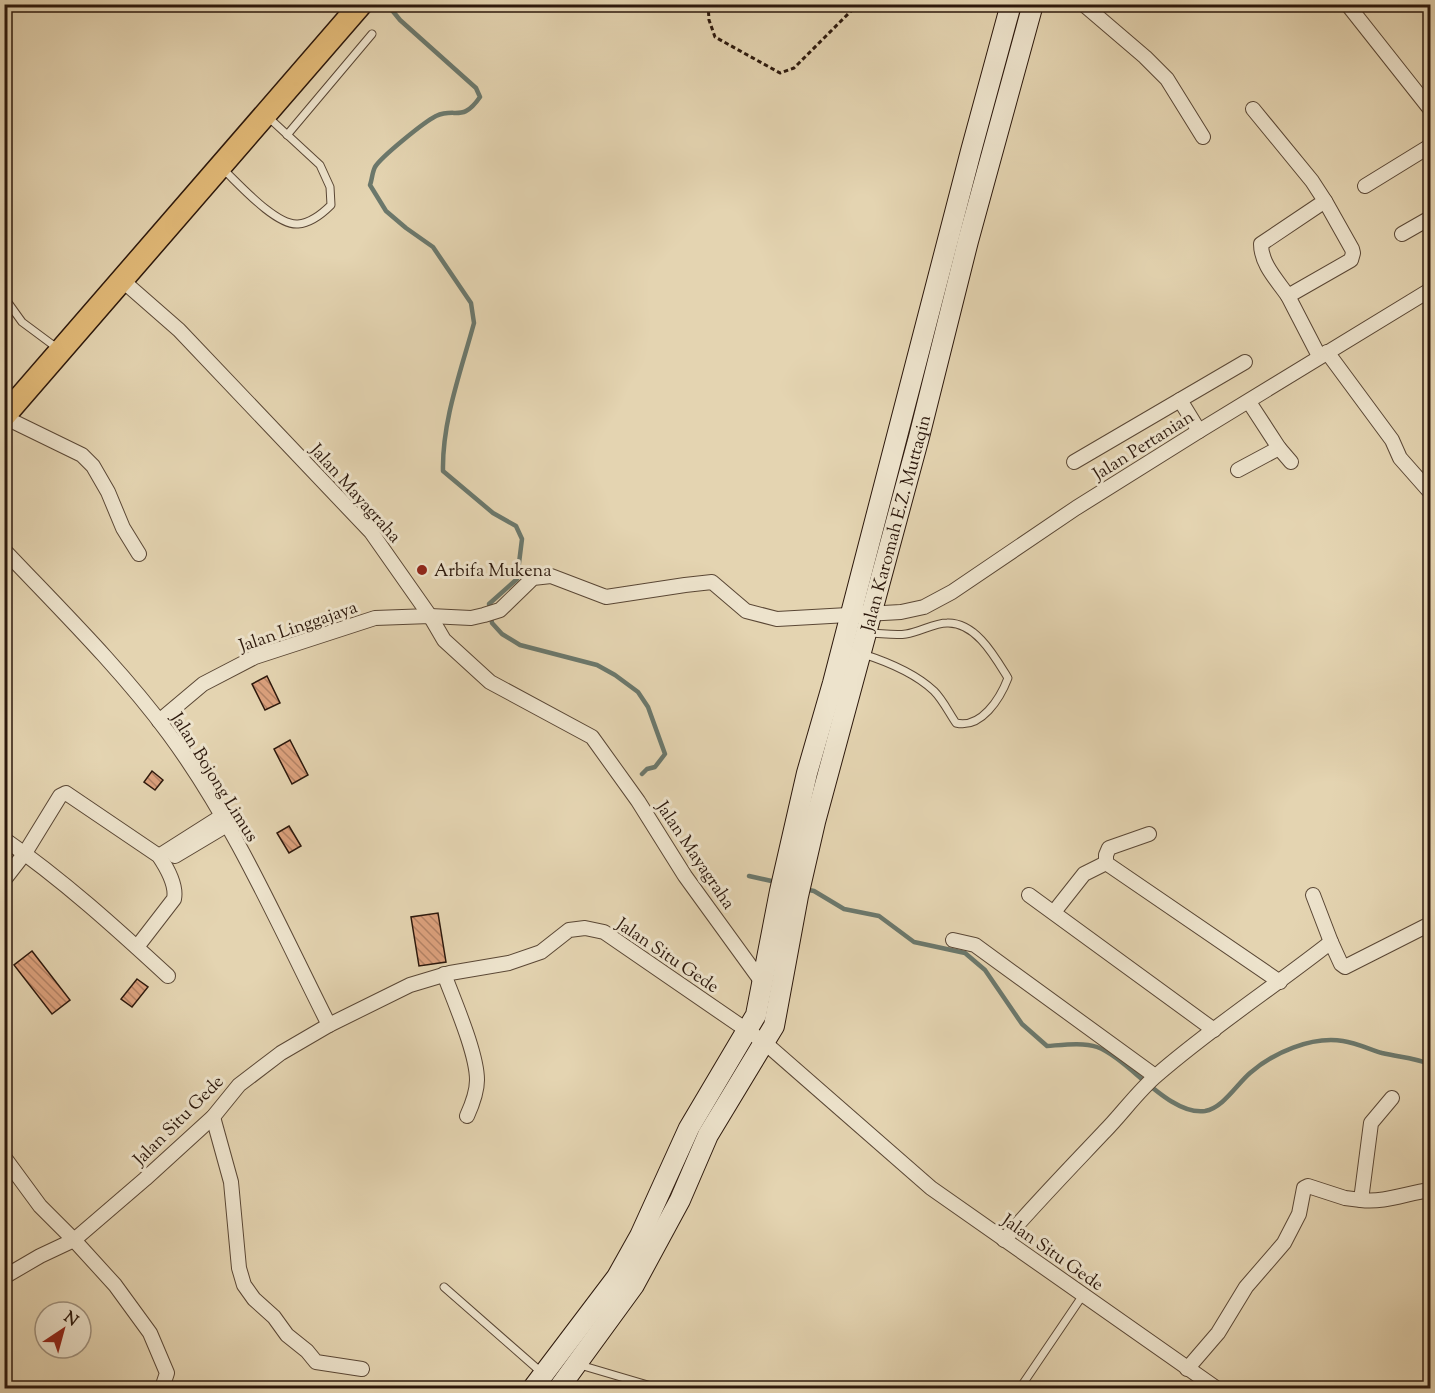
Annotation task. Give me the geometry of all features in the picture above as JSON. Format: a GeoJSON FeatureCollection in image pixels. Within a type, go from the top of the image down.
{"type":"FeatureCollection","features":[{"type":"Feature","properties":{"kind":"main road"},"geometry":{"type":"LineString","coordinates":[[4,416],[361,4]]}},
{"type":"Feature","properties":{"kind":"street","name":"Jalan Karomah E.Z. Muttaqin"},"geometry":{"type":"LineString","coordinates":[[798,855],[807,773],[1011,4]]}},
{"type":"Feature","properties":{"kind":"street","name":"Jalan Karomah E.Z. Muttaqin"},"geometry":{"type":"LineString","coordinates":[[539,1382],[617,1277],[640,1236],[689,1128],[756,1014],[798,855],[860,653],[1033,4]]}},
{"type":"Feature","properties":{"kind":"street"},"geometry":{"type":"LineString","coordinates":[[1083,4],[1167,79],[1203,137]]}},
{"type":"Feature","properties":{"kind":"street"},"geometry":{"type":"LineString","coordinates":[[1347,5],[1431,109]]}},
{"type":"Feature","properties":{"kind":"street"},"geometry":{"type":"LineString","coordinates":[[1253,109],[1312,181],[1352,249],[1351,260],[1288,296]]}},
{"type":"Feature","properties":{"kind":"street"},"geometry":{"type":"LineString","coordinates":[[973,143],[995,147]]}},
{"type":"Feature","properties":{"kind":"street"},"geometry":{"type":"LineString","coordinates":[[1365,186],[1431,146]]}},
{"type":"Feature","properties":{"kind":"street"},"geometry":{"type":"LineString","coordinates":[[1325,201],[1261,244],[1261,253],[1323,354],[1392,440],[1400,458],[1431,492]]}},
{"type":"Feature","properties":{"kind":"street"},"geometry":{"type":"LineString","coordinates":[[1402,234],[1431,218]]}},
{"type":"Feature","properties":{"kind":"street","name":"Jalan Mayagraha"},"geometry":{"type":"LineString","coordinates":[[123,281],[179,330],[371,532],[430,616],[444,640],[490,682],[592,737],[638,801],[685,876],[779,1004]]}},
{"type":"Feature","properties":{"kind":"street","name":"Jalan Pertanian"},"geometry":{"type":"LineString","coordinates":[[500,610],[533,578],[551,576],[606,597],[712,582],[746,611],[777,619],[850,616],[868,623],[924,607],[952,592],[1076,508],[1199,431],[1431,290]]}},
{"type":"Feature","properties":{"kind":"street"},"geometry":{"type":"LineString","coordinates":[[1074,462],[1245,362]]}},
{"type":"Feature","properties":{"kind":"street"},"geometry":{"type":"LineString","coordinates":[[1180,400],[1199,431]]}},
{"type":"Feature","properties":{"kind":"street"},"geometry":{"type":"LineString","coordinates":[[1249,402],[1279,448],[1291,462]]}},
{"type":"Feature","properties":{"kind":"street"},"geometry":{"type":"LineString","coordinates":[[4,416],[82,455],[93,466],[108,492],[123,528],[139,554]]}},
{"type":"Feature","properties":{"kind":"street"},"geometry":{"type":"LineString","coordinates":[[1238,470],[1279,448]]}},
{"type":"Feature","properties":{"kind":"street","name":"Jalan Bojong Limus"},"geometry":{"type":"LineString","coordinates":[[4,550],[73,622],[159,722],[225,820],[329,1024]]}},
{"type":"Feature","properties":{"kind":"street","name":"Jalan Linggajaya"},"geometry":{"type":"LineString","coordinates":[[159,722],[203,684],[255,657],[375,618],[430,616],[471,618],[500,610]]}},
{"type":"Feature","properties":{"kind":"street"},"geometry":{"type":"LineString","coordinates":[[4,880],[25,853],[60,796],[66,793],[161,859],[175,890],[174,899],[136,947]]}},
{"type":"Feature","properties":{"kind":"street"},"geometry":{"type":"LineString","coordinates":[[161,859],[225,820]]}},
{"type":"Feature","properties":{"kind":"street"},"geometry":{"type":"LineString","coordinates":[[1106,863],[1109,848],[1149,834]]}},
{"type":"Feature","properties":{"kind":"street"},"geometry":{"type":"LineString","coordinates":[[4,839],[25,853],[168,976]]}},
{"type":"Feature","properties":{"kind":"street"},"geometry":{"type":"LineString","coordinates":[[1054,912],[1084,874],[1106,863]]}},
{"type":"Feature","properties":{"kind":"street"},"geometry":{"type":"LineString","coordinates":[[1106,863],[1280,982]]}},
{"type":"Feature","properties":{"kind":"street","name":"Jalan Karomah E.Z. Muttaqin"},"geometry":{"type":"LineString","coordinates":[[559,1389],[634,1285],[680,1200],[708,1136],[774,1026],[779,1004],[789,894]]}},
{"type":"Feature","properties":{"kind":"street"},"geometry":{"type":"LineString","coordinates":[[1029,895],[1214,1030]]}},
{"type":"Feature","properties":{"kind":"street"},"geometry":{"type":"LineString","coordinates":[[1313,895],[1331,942],[1341,964],[1345,967],[1431,924]]}},
{"type":"Feature","properties":{"kind":"street","name":"Jalan Situ Gede"},"geometry":{"type":"LineString","coordinates":[[4,1276],[74,1240],[213,1117],[239,1085],[281,1053],[329,1024],[410,985],[444,974],[509,963],[542,952],[569,930],[585,928],[604,932],[764,1042],[931,1188],[1216,1389]]}},
{"type":"Feature","properties":{"kind":"street"},"geometry":{"type":"LineString","coordinates":[[953,940],[975,945],[1154,1078]]}},
{"type":"Feature","properties":{"kind":"street"},"geometry":{"type":"LineString","coordinates":[[1004,1240],[1051,1186],[1154,1078],[1331,942]]}},
{"type":"Feature","properties":{"kind":"street"},"geometry":{"type":"LineString","coordinates":[[444,974],[475,1063],[477,1081],[473,1102],[467,1116]]}},
{"type":"Feature","properties":{"kind":"street"},"geometry":{"type":"LineString","coordinates":[[1361,1200],[1371,1123],[1392,1098]]}},
{"type":"Feature","properties":{"kind":"street"},"geometry":{"type":"LineString","coordinates":[[213,1117],[231,1182],[239,1268],[244,1285],[254,1299],[274,1317],[287,1335],[308,1351],[316,1362],[362,1369]]}},
{"type":"Feature","properties":{"kind":"street"},"geometry":{"type":"LineString","coordinates":[[4,1157],[40,1206],[115,1285],[150,1333],[167,1373],[162,1389]]}},
{"type":"Feature","properties":{"kind":"street"},"geometry":{"type":"LineString","coordinates":[[1187,1369],[1218,1334],[1246,1287],[1284,1243],[1299,1214],[1304,1188],[1308,1186],[1345,1198],[1375,1202],[1399,1195],[1431,1190]]}},
{"type":"Feature","properties":{"kind":"lane"},"geometry":{"type":"LineString","coordinates":[[287,135],[372,34]]}},
{"type":"Feature","properties":{"kind":"lane"},"geometry":{"type":"LineString","coordinates":[[221,167],[275,217],[298,225],[319,216],[331,206],[330,187],[320,165],[266,115]]}},
{"type":"Feature","properties":{"kind":"lane"},"geometry":{"type":"LineString","coordinates":[[4,297],[22,322],[62,351]]}},
{"type":"Feature","properties":{"kind":"lane"},"geometry":{"type":"LineString","coordinates":[[860,653],[909,673],[934,692],[956,723],[965,725],[977,721],[1001,695],[1008,678],[989,650],[974,633],[964,627],[948,623],[905,635],[868,623]]}},
{"type":"Feature","properties":{"kind":"lane"},"geometry":{"type":"LineString","coordinates":[[444,1287],[539,1382]]}},
{"type":"Feature","properties":{"kind":"lane"},"geometry":{"type":"LineString","coordinates":[[1020,1389],[1083,1295]]}},
{"type":"Feature","properties":{"kind":"lane"},"geometry":{"type":"LineString","coordinates":[[578,1364],[658,1389]]}},
{"type":"Feature","properties":{"kind":"path"},"geometry":{"type":"LineString","coordinates":[[708,4],[709,20],[715,37],[780,73],[794,68],[858,4]]}},
{"type":"Feature","properties":{"kind":"building"},"geometry":{"type":"Polygon","coordinates":[[[267,676],[280,703],[265,710],[252,684],[267,676]]]}},
{"type":"Feature","properties":{"kind":"building"},"geometry":{"type":"Polygon","coordinates":[[[290,740],[308,775],[292,784],[274,749],[290,740]]]}},
{"type":"Feature","properties":{"kind":"building"},"geometry":{"type":"Polygon","coordinates":[[[152,771],[163,780],[155,790],[144,782],[152,771]]]}},
{"type":"Feature","properties":{"kind":"building"},"geometry":{"type":"Polygon","coordinates":[[[289,826],[301,846],[289,853],[277,833],[289,826]]]}},
{"type":"Feature","properties":{"kind":"building"},"geometry":{"type":"Polygon","coordinates":[[[438,913],[446,962],[419,966],[411,917],[438,913]]]}},
{"type":"Feature","properties":{"kind":"building"},"geometry":{"type":"Polygon","coordinates":[[[32,951],[70,1000],[52,1014],[14,965],[32,951]]]}},
{"type":"Feature","properties":{"kind":"building"},"geometry":{"type":"Polygon","coordinates":[[[137,979],[148,987],[132,1007],[121,999],[137,979]]]}},
{"type":"Feature","properties":{"kind":"waterway"},"geometry":{"type":"LineString","coordinates":[[387,4],[400,20],[476,88],[480,97],[468,110],[436,116],[413,132],[379,162],[374,169],[370,185],[386,211],[433,247],[471,303],[474,323],[449,415],[443,471],[493,513],[516,526],[522,539],[517,579],[489,604],[492,623],[502,634],[520,645],[597,665],[638,692],[648,707],[665,754],[655,767],[647,769],[642,774]]}},
{"type":"Feature","properties":{"kind":"waterway"},"geometry":{"type":"LineString","coordinates":[[749,876],[776,882]]}},
{"type":"Feature","properties":{"kind":"waterway"},"geometry":{"type":"LineString","coordinates":[[804,889],[814,891],[844,909],[879,916],[914,942],[965,953],[985,970],[1022,1024],[1047,1046],[1079,1044],[1097,1047],[1109,1053],[1163,1096],[1191,1110],[1212,1109],[1224,1101],[1259,1066],[1281,1053],[1318,1041],[1348,1042],[1382,1053],[1430,1064]]}},
{"type":"Feature","properties":{"kind":"place","name":"Arbifa Mukena"},"geometry":{"type":"Point","coordinates":[422,570]}}]}
